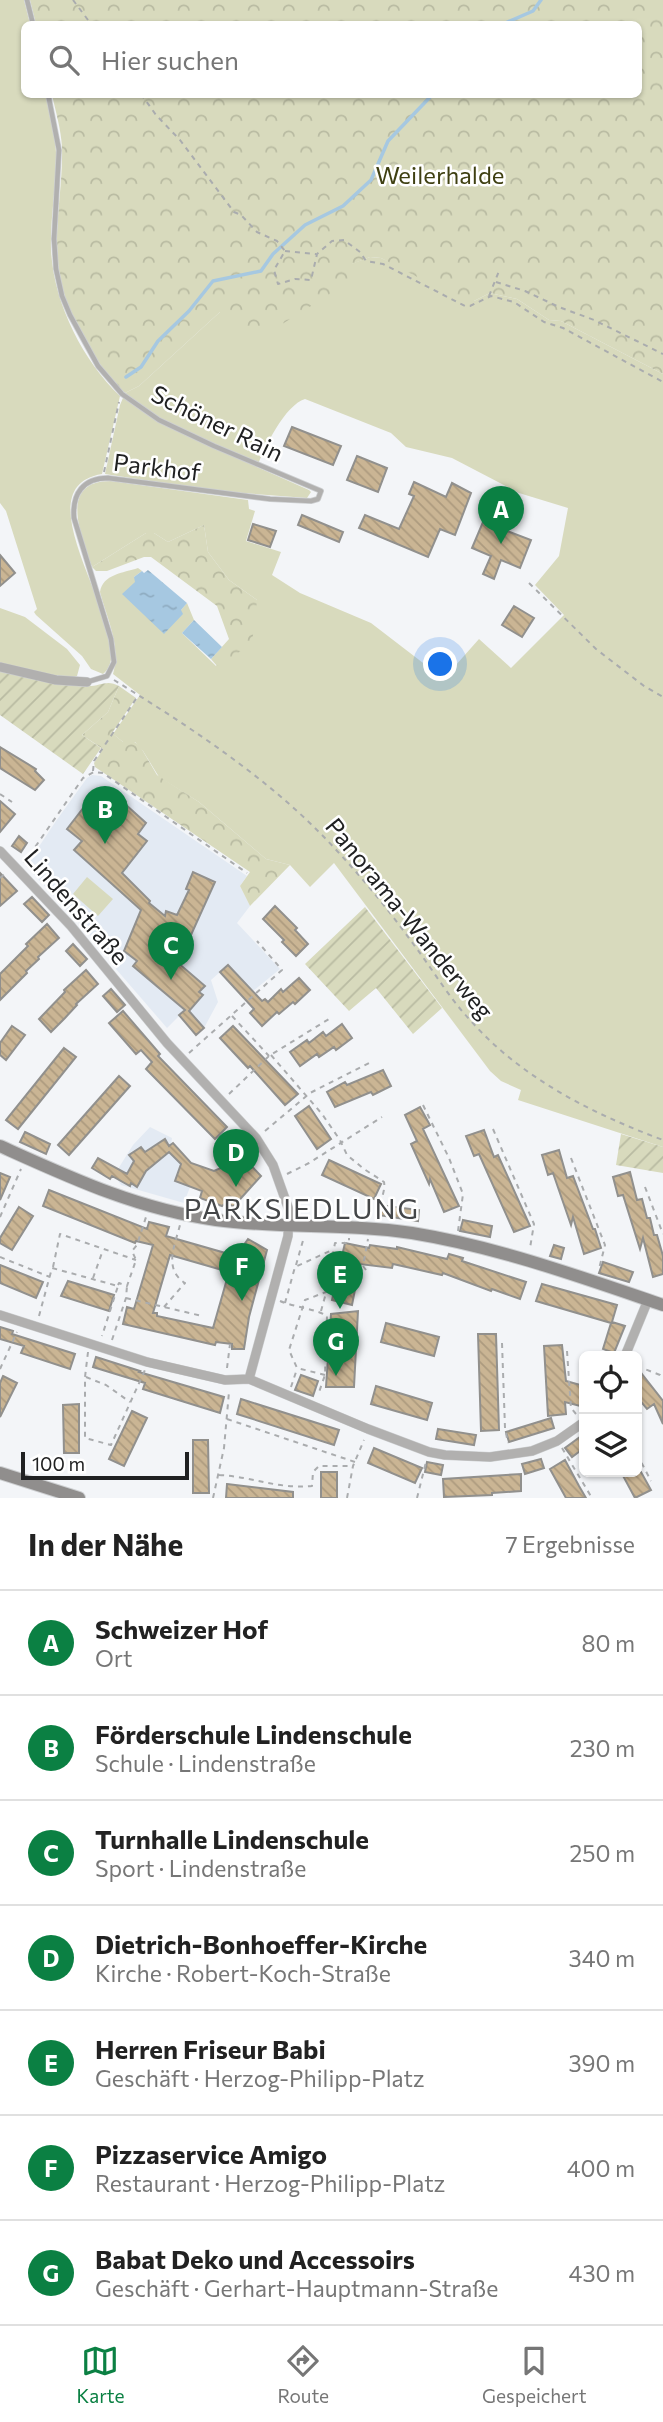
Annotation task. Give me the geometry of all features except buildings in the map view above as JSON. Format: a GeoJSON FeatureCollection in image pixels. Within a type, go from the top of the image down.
{"type":"FeatureCollection","features":[{"type":"Feature","properties":{"kind":"street"},"geometry":{"type":"LineString","coordinates":[[0,667],[61,681],[87,682]]}},
{"type":"Feature","properties":{"kind":"street","name":"Lindenstraße"},"geometry":{"type":"LineString","coordinates":[[0,851],[71,926],[182,1060],[256,1138],[278,1178],[289,1210],[289,1224]]}},
{"type":"Feature","properties":{"kind":"street"},"geometry":{"type":"LineString","coordinates":[[0,1146],[102,1192],[183,1213],[218,1221],[372,1228],[456,1242],[527,1261],[663,1305]]}},
{"type":"Feature","properties":{"kind":"street"},"geometry":{"type":"LineString","coordinates":[[249,1379],[287,1242],[289,1224]]}},
{"type":"Feature","properties":{"kind":"street"},"geometry":{"type":"LineString","coordinates":[[627,1351],[648,1300]]}},
{"type":"Feature","properties":{"kind":"street"},"geometry":{"type":"LineString","coordinates":[[0,1315],[147,1362],[229,1380],[249,1379],[429,1452],[478,1457],[512,1455],[532,1451],[557,1441],[579,1426]]}},
{"type":"Feature","properties":{"kind":"street"},"geometry":{"type":"LineString","coordinates":[[0,1474],[79,1498]]}},
{"type":"Feature","properties":{"kind":"lane"},"geometry":{"type":"LineString","coordinates":[[27,0],[32,21]]}},
{"type":"Feature","properties":{"kind":"lane","name":"Schöner Rain"},"geometry":{"type":"LineString","coordinates":[[49,98],[59,150],[55,269],[70,316],[98,366],[122,394],[159,419],[236,456],[317,488],[321,493]]}},
{"type":"Feature","properties":{"kind":"lane","name":"Parkhof"},"geometry":{"type":"LineString","coordinates":[[107,676],[113,664],[113,649],[73,513],[74,500],[79,490],[91,480],[103,478],[270,499],[311,501],[318,499],[321,493]]}},
{"type":"Feature","properties":{"kind":"lane"},"geometry":{"type":"LineString","coordinates":[[87,682],[107,676]]}},
{"type":"Feature","properties":{"kind":"path"},"geometry":{"type":"LineString","coordinates":[[73,0],[89,21]]}},
{"type":"Feature","properties":{"kind":"path"},"geometry":{"type":"LineString","coordinates":[[144,98],[180,140],[234,212],[242,215],[257,232],[277,241],[285,251],[317,254]]}},
{"type":"Feature","properties":{"kind":"path"},"geometry":{"type":"LineString","coordinates":[[285,251],[274,270],[278,284],[295,279],[311,280],[317,254],[332,242],[344,240],[360,252],[366,261],[383,264],[465,306],[489,297],[516,303],[544,322],[563,328],[663,382]]}},
{"type":"Feature","properties":{"kind":"path"},"geometry":{"type":"LineString","coordinates":[[489,297],[499,271]]}},
{"type":"Feature","properties":{"kind":"path"},"geometry":{"type":"LineString","coordinates":[[496,282],[594,320],[663,354]]}},
{"type":"Feature","properties":{"kind":"path"},"geometry":{"type":"LineString","coordinates":[[103,478],[118,405]]}},
{"type":"Feature","properties":{"kind":"path"},"geometry":{"type":"LineString","coordinates":[[529,583],[596,649],[644,686],[663,697]]}},
{"type":"Feature","properties":{"kind":"path","name":"Panorama-Wanderweg"},"geometry":{"type":"LineString","coordinates":[[107,676],[231,758],[315,828],[390,913],[466,1016],[498,1047],[546,1084],[612,1119],[663,1140]]}},
{"type":"Feature","properties":{"kind":"path"},"geometry":{"type":"LineString","coordinates":[[93,772],[93,762],[138,696]]}},
{"type":"Feature","properties":{"kind":"path"},"geometry":{"type":"LineString","coordinates":[[18,868],[28,859],[83,778],[93,772],[103,774],[247,873]]}},
{"type":"Feature","properties":{"kind":"path"},"geometry":{"type":"LineString","coordinates":[[0,794],[12,802]]}},
{"type":"Feature","properties":{"kind":"path"},"geometry":{"type":"LineString","coordinates":[[182,1060],[282,970],[257,941]]}},
{"type":"Feature","properties":{"kind":"path"},"geometry":{"type":"LineString","coordinates":[[232,1015],[307,1096],[341,1142],[347,1155],[385,1183],[363,1266],[366,1270]]}},
{"type":"Feature","properties":{"kind":"path"},"geometry":{"type":"LineString","coordinates":[[222,1102],[270,1056],[329,1019]]}},
{"type":"Feature","properties":{"kind":"path"},"geometry":{"type":"LineString","coordinates":[[187,1046],[191,1051]]}},
{"type":"Feature","properties":{"kind":"path"},"geometry":{"type":"LineString","coordinates":[[256,1138],[307,1096],[369,1063]]}},
{"type":"Feature","properties":{"kind":"path"},"geometry":{"type":"LineString","coordinates":[[423,1105],[451,1162],[463,1194],[456,1242]]}},
{"type":"Feature","properties":{"kind":"path"},"geometry":{"type":"LineString","coordinates":[[278,1178],[309,1163],[382,1117]]}},
{"type":"Feature","properties":{"kind":"path"},"geometry":{"type":"LineString","coordinates":[[493,1129],[534,1224],[527,1261]]}},
{"type":"Feature","properties":{"kind":"path"},"geometry":{"type":"LineString","coordinates":[[0,1217],[25,1158]]}},
{"type":"Feature","properties":{"kind":"path"},"geometry":{"type":"LineString","coordinates":[[571,1158],[605,1246],[595,1282]]}},
{"type":"Feature","properties":{"kind":"path"},"geometry":{"type":"LineString","coordinates":[[645,1186],[663,1234]]}},
{"type":"Feature","properties":{"kind":"path"},"geometry":{"type":"LineString","coordinates":[[0,1200],[7,1203]]}},
{"type":"Feature","properties":{"kind":"path"},"geometry":{"type":"LineString","coordinates":[[108,1351],[136,1260],[132,1251],[137,1245],[150,1205]]}},
{"type":"Feature","properties":{"kind":"path"},"geometry":{"type":"LineString","coordinates":[[164,1307],[185,1283],[173,1268],[172,1255],[183,1213]]}},
{"type":"Feature","properties":{"kind":"path"},"geometry":{"type":"LineString","coordinates":[[285,1303],[303,1243],[305,1225]]}},
{"type":"Feature","properties":{"kind":"path"},"geometry":{"type":"LineString","coordinates":[[36,1327],[60,1234],[136,1260]]}},
{"type":"Feature","properties":{"kind":"path"},"geometry":{"type":"LineString","coordinates":[[93,1279],[103,1249]]}},
{"type":"Feature","properties":{"kind":"path"},"geometry":{"type":"LineString","coordinates":[[296,1267],[333,1250],[321,1311]]}},
{"type":"Feature","properties":{"kind":"path"},"geometry":{"type":"LineString","coordinates":[[0,1257],[50,1277]]}},
{"type":"Feature","properties":{"kind":"path"},"geometry":{"type":"LineString","coordinates":[[52,1268],[118,1286]]}},
{"type":"Feature","properties":{"kind":"path"},"geometry":{"type":"LineString","coordinates":[[127,1286],[119,1283],[85,1377],[85,1438],[111,1444],[147,1362]]}},
{"type":"Feature","properties":{"kind":"path"},"geometry":{"type":"LineString","coordinates":[[288,1395],[298,1368],[289,1350],[301,1309],[305,1300],[326,1292]]}},
{"type":"Feature","properties":{"kind":"path"},"geometry":{"type":"LineString","coordinates":[[126,1298],[202,1316]]}},
{"type":"Feature","properties":{"kind":"path"},"geometry":{"type":"LineString","coordinates":[[271,1298],[327,1315],[325,1375],[314,1406]]}},
{"type":"Feature","properties":{"kind":"path"},"geometry":{"type":"LineString","coordinates":[[0,1369],[21,1322]]}},
{"type":"Feature","properties":{"kind":"path"},"geometry":{"type":"LineString","coordinates":[[502,1343],[505,1428],[512,1455]]}},
{"type":"Feature","properties":{"kind":"path"},"geometry":{"type":"LineString","coordinates":[[214,1498],[227,1419],[230,1344]]}},
{"type":"Feature","properties":{"kind":"path"},"geometry":{"type":"LineString","coordinates":[[567,1351],[571,1408],[579,1417]]}},
{"type":"Feature","properties":{"kind":"path"},"geometry":{"type":"LineString","coordinates":[[298,1368],[325,1375]]}},
{"type":"Feature","properties":{"kind":"path"},"geometry":{"type":"LineString","coordinates":[[642,1368],[660,1375],[663,1379]]}},
{"type":"Feature","properties":{"kind":"path"},"geometry":{"type":"LineString","coordinates":[[85,1377],[106,1385],[130,1402]]}},
{"type":"Feature","properties":{"kind":"path"},"geometry":{"type":"LineString","coordinates":[[227,1419],[355,1462]]}},
{"type":"Feature","properties":{"kind":"path"},"geometry":{"type":"LineString","coordinates":[[346,1498],[353,1466],[368,1429]]}},
{"type":"Feature","properties":{"kind":"path"},"geometry":{"type":"LineString","coordinates":[[557,1441],[593,1498]]}},
{"type":"Feature","properties":{"kind":"path"},"geometry":{"type":"LineString","coordinates":[[417,1498],[429,1452]]}},
{"type":"Feature","properties":{"kind":"path"},"geometry":{"type":"LineString","coordinates":[[642,1464],[651,1481]]}},
{"type":"Feature","properties":{"kind":"path"},"geometry":{"type":"LineString","coordinates":[[219,1475],[244,1476],[274,1486],[295,1488],[312,1486],[313,1472],[319,1466],[353,1466]]}},
{"type":"Feature","properties":{"kind":"shaded area"},"geometry":{"type":"Polygon","coordinates":[[[92,775],[101,776],[247,876],[240,886],[250,906],[237,923],[280,969],[253,991],[228,965],[211,980],[218,1002],[204,1028],[196,1035],[179,1016],[167,1028],[116,969],[118,965],[26,866],[87,778],[92,775]]]}},
{"type":"Feature","properties":{"kind":"shaded area"},"geometry":{"type":"Polygon","coordinates":[[[150,1127],[172,1138],[170,1152],[181,1164],[175,1181],[190,1187],[184,1203],[121,1185],[117,1179],[118,1169],[133,1145],[150,1127]]]}},
{"type":"Feature","properties":{"kind":"green space"},"geometry":{"type":"Polygon","coordinates":[[[0,0],[24,0],[29,21],[21,21],[21,98],[47,98],[55,145],[51,249],[57,289],[82,347],[93,365],[120,396],[102,474],[78,486],[71,507],[74,535],[108,631],[111,657],[103,674],[91,669],[82,656],[34,612],[37,609],[6,511],[0,503],[0,0]]]}},
{"type":"Feature","properties":{"kind":"green space","name":"Weilerhalde"},"geometry":{"type":"Polygon","coordinates":[[[30,0],[663,0],[663,374],[561,321],[549,320],[517,299],[490,293],[474,301],[465,302],[381,258],[370,257],[352,264],[351,278],[335,291],[263,336],[220,312],[139,386],[125,393],[99,363],[78,328],[63,289],[57,250],[62,147],[53,98],[642,98],[642,21],[35,21],[30,0]]]}},
{"type":"Feature","properties":{"kind":"green space"},"geometry":{"type":"Polygon","coordinates":[[[370,257],[381,258],[474,301],[490,293],[517,299],[549,320],[561,321],[663,374],[663,1147],[518,1100],[521,1090],[501,1081],[490,1071],[334,863],[310,887],[290,865],[266,859],[199,802],[159,777],[135,742],[123,742],[113,734],[140,695],[113,674],[114,642],[100,592],[102,586],[114,575],[138,568],[142,571],[134,577],[180,611],[187,603],[194,620],[182,633],[216,666],[257,600],[229,580],[208,552],[204,525],[168,542],[154,533],[146,533],[92,567],[80,530],[77,509],[82,492],[88,486],[111,481],[248,500],[249,509],[255,511],[246,541],[281,552],[272,575],[300,593],[371,623],[440,676],[447,675],[479,639],[511,668],[564,615],[535,585],[559,556],[568,508],[519,493],[452,458],[406,447],[391,433],[305,399],[290,409],[283,418],[257,467],[309,490],[311,492],[307,498],[215,491],[105,474],[125,393],[139,386],[220,312],[370,257]]]}},
{"type":"Feature","properties":{"kind":"green space"},"geometry":{"type":"Polygon","coordinates":[[[204,525],[208,552],[229,580],[257,600],[252,644],[217,666],[211,659],[229,639],[217,606],[151,557],[144,557],[107,571],[96,571],[92,567],[146,533],[154,533],[168,542],[204,525]]]}},
{"type":"Feature","properties":{"kind":"green space"},"geometry":{"type":"Polygon","coordinates":[[[0,608],[25,617],[67,649],[80,665],[77,676],[68,679],[0,664],[0,608]]]}},
{"type":"Feature","properties":{"kind":"green space"},"geometry":{"type":"Polygon","coordinates":[[[0,670],[67,685],[107,683],[119,686],[108,712],[82,735],[101,748],[83,774],[0,715],[0,670]]]}},
{"type":"Feature","properties":{"kind":"green space"},"geometry":{"type":"Polygon","coordinates":[[[119,686],[136,698],[112,733],[123,742],[133,741],[140,746],[157,775],[199,802],[266,859],[290,865],[250,906],[240,886],[250,872],[95,767],[94,763],[103,749],[82,735],[108,712],[119,686]]]}},
{"type":"Feature","properties":{"kind":"green space"},"geometry":{"type":"Polygon","coordinates":[[[87,877],[113,899],[98,916],[73,894],[87,877]]]}},
{"type":"Feature","properties":{"kind":"green space"},"geometry":{"type":"Polygon","coordinates":[[[365,907],[442,1008],[413,1034],[376,988],[349,1011],[305,964],[365,907]]]}},
{"type":"Feature","properties":{"kind":"green space"},"geometry":{"type":"Polygon","coordinates":[[[621,1134],[663,1147],[663,1173],[616,1165],[621,1134]]]}},
{"type":"Feature","properties":{"kind":"water"},"geometry":{"type":"Polygon","coordinates":[[[148,570],[187,603],[181,610],[183,614],[164,634],[122,594],[135,582],[134,577],[148,570]]]}},
{"type":"Feature","properties":{"kind":"water"},"geometry":{"type":"Polygon","coordinates":[[[194,620],[222,647],[211,659],[182,633],[194,620]]]}},
{"type":"Feature","properties":{"kind":"waterway"},"geometry":{"type":"LineString","coordinates":[[510,21],[533,11],[541,0]]}},
{"type":"Feature","properties":{"kind":"waterway"},"geometry":{"type":"LineString","coordinates":[[126,377],[141,367],[158,341],[189,311],[213,281],[261,271],[273,254],[305,225],[343,206],[371,180],[388,141],[429,98]]}},
{"type":"Feature","properties":{"kind":"place","name":"Schweizer Hof"},"geometry":{"type":"Point","coordinates":[501,544]}},
{"type":"Feature","properties":{"kind":"place","name":"Förderschule Lindenschule"},"geometry":{"type":"Point","coordinates":[105,844]}},
{"type":"Feature","properties":{"kind":"place","name":"Turnhalle Lindenschule"},"geometry":{"type":"Point","coordinates":[171,980]}},
{"type":"Feature","properties":{"kind":"place","name":"Dietrich-Bonhoeffer-Kirche"},"geometry":{"type":"Point","coordinates":[236,1187]}},
{"type":"Feature","properties":{"kind":"place","name":"Pizzaservice Amigo"},"geometry":{"type":"Point","coordinates":[242,1301]}},
{"type":"Feature","properties":{"kind":"place","name":"Herren Friseur Babi"},"geometry":{"type":"Point","coordinates":[340,1309]}},
{"type":"Feature","properties":{"kind":"place","name":"Babat Deko und Accessoirs"},"geometry":{"type":"Point","coordinates":[336,1376]}},
{"type":"Feature","properties":{"kind":"district","name":"PARKSIEDLUNG"},"geometry":{"type":"Point","coordinates":[302,1209]}}]}
